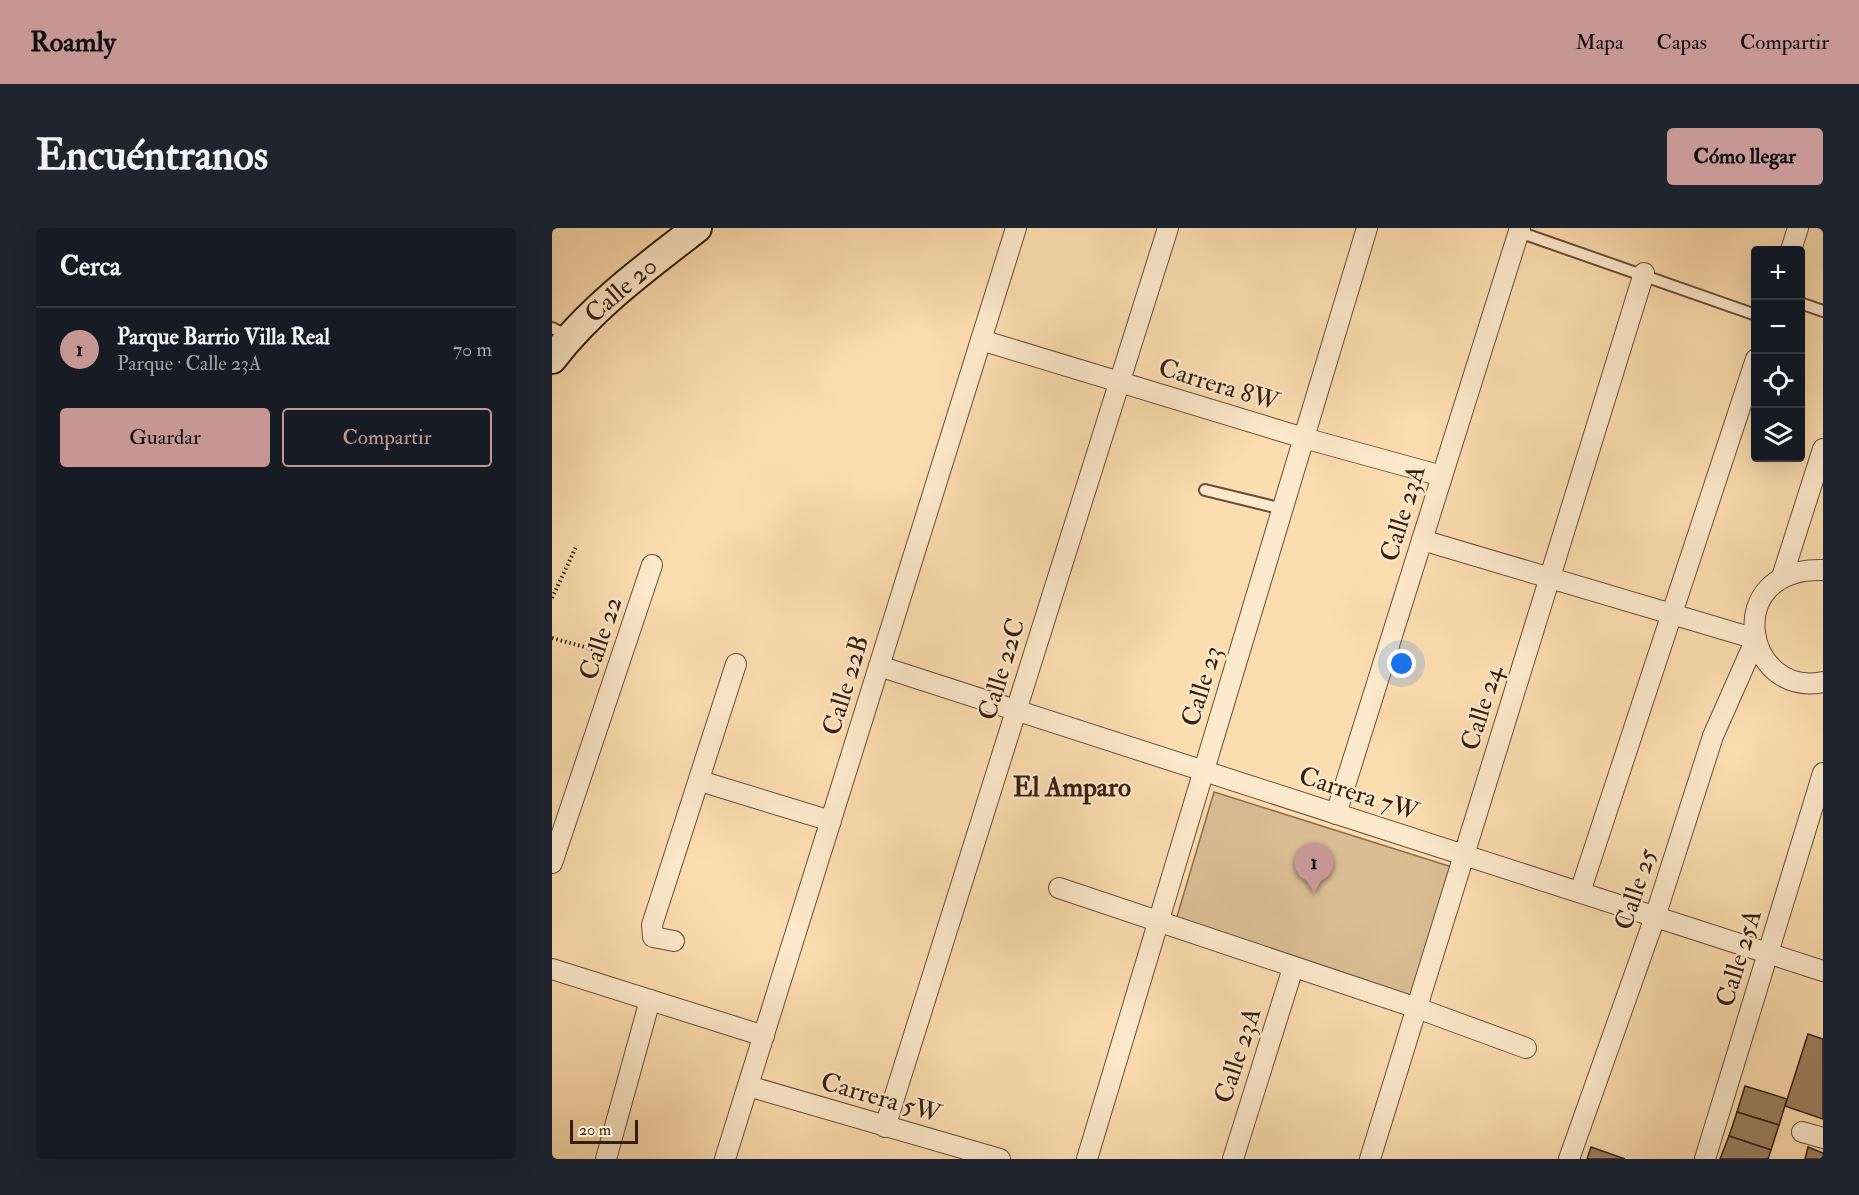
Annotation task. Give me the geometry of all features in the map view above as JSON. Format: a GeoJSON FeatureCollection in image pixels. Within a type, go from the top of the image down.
{"type":"FeatureCollection","features":[{"type":"Feature","properties":{"kind":"main road","name":"Calle 20"},"geometry":{"type":"LineString","coordinates":[[552,359],[561,332],[697,228]]}},
{"type":"Feature","properties":{"kind":"street","name":"Calle 22B"},"geometry":{"type":"LineString","coordinates":[[725,1159],[1016,228]]}},
{"type":"Feature","properties":{"kind":"street","name":"Calle 22C"},"geometry":{"type":"LineString","coordinates":[[885,1127],[1168,228]]}},
{"type":"Feature","properties":{"kind":"street","name":"Calle 23"},"geometry":{"type":"LineString","coordinates":[[1088,1159],[1367,228]]}},
{"type":"Feature","properties":{"kind":"street"},"geometry":{"type":"LineString","coordinates":[[1792,246],[1798,228]]}},
{"type":"Feature","properties":{"kind":"street","name":"Calle 23A"},"geometry":{"type":"LineString","coordinates":[[1336,814],[1520,230]]}},
{"type":"Feature","properties":{"kind":"street","name":"Calle 24"},"geometry":{"type":"LineString","coordinates":[[1370,1159],[1644,273]]}},
{"type":"Feature","properties":{"kind":"street","name":"Carrera 8W"},"geometry":{"type":"LineString","coordinates":[[981,340],[1304,438],[1442,476]]}},
{"type":"Feature","properties":{"kind":"street"},"geometry":{"type":"LineString","coordinates":[[1580,892],[1751,371]]}},
{"type":"Feature","properties":{"kind":"street"},"geometry":{"type":"LineString","coordinates":[[1782,577],[1823,449]]}},
{"type":"Feature","properties":{"kind":"street"},"geometry":{"type":"LineString","coordinates":[[1422,540],[1756,639]]}},
{"type":"Feature","properties":{"kind":"street","name":"Calle 22"},"geometry":{"type":"LineString","coordinates":[[552,863],[652,565]]}},
{"type":"Feature","properties":{"kind":"street"},"geometry":{"type":"LineString","coordinates":[[1823,570],[1802,569],[1782,577],[1768,588],[1758,604],[1754,621],[1756,639],[1766,663],[1785,679],[1810,685],[1823,682]]}},
{"type":"Feature","properties":{"kind":"street","name":"Calle 25"},"geometry":{"type":"LineString","coordinates":[[1569,1159],[1655,917],[1713,736],[1756,639]]}},
{"type":"Feature","properties":{"kind":"street"},"geometry":{"type":"LineString","coordinates":[[674,941],[653,937],[652,925],[736,664]]}},
{"type":"Feature","properties":{"kind":"street","name":"Carrera 7W"},"geometry":{"type":"LineString","coordinates":[[879,666],[1823,971]]}},
{"type":"Feature","properties":{"kind":"street","name":"Calle 25A"},"geometry":{"type":"LineString","coordinates":[[1705,1159],[1768,953],[1817,812],[1823,773]]}},
{"type":"Feature","properties":{"kind":"street"},"geometry":{"type":"LineString","coordinates":[[700,781],[831,821]]}},
{"type":"Feature","properties":{"kind":"street"},"geometry":{"type":"LineString","coordinates":[[1059,888],[1417,1008],[1526,1048]]}},
{"type":"Feature","properties":{"kind":"street","name":"Calle 23A"},"geometry":{"type":"LineString","coordinates":[[1233,1159],[1293,968]]}},
{"type":"Feature","properties":{"kind":"street"},"geometry":{"type":"LineString","coordinates":[[552,969],[764,1036]]}},
{"type":"Feature","properties":{"kind":"street"},"geometry":{"type":"LineString","coordinates":[[606,1159],[650,1000]]}},
{"type":"Feature","properties":{"kind":"street","name":"Carrera 5W"},"geometry":{"type":"LineString","coordinates":[[748,1086],[1000,1159]]}},
{"type":"Feature","properties":{"kind":"street"},"geometry":{"type":"LineString","coordinates":[[1802,1132],[1823,1138]]}},
{"type":"Feature","properties":{"kind":"lane"},"geometry":{"type":"LineString","coordinates":[[1520,230],[1751,313]]}},
{"type":"Feature","properties":{"kind":"lane"},"geometry":{"type":"LineString","coordinates":[[1805,305],[1823,311]]}},
{"type":"Feature","properties":{"kind":"lane"},"geometry":{"type":"LineString","coordinates":[[1205,490],[1283,508]]}},
{"type":"Feature","properties":{"kind":"path"},"geometry":{"type":"LineString","coordinates":[[552,598],[577,545]]}},
{"type":"Feature","properties":{"kind":"path"},"geometry":{"type":"LineString","coordinates":[[552,638],[622,657]]}},
{"type":"Feature","properties":{"kind":"shaded area"},"geometry":{"type":"Polygon","coordinates":[[[1214,792],[1452,867],[1412,996],[1176,920],[1214,792]]]}},
{"type":"Feature","properties":{"kind":"building"},"geometry":{"type":"Polygon","coordinates":[[[1808,1034],[1823,1039],[1823,1119],[1785,1106],[1808,1034]]]}},
{"type":"Feature","properties":{"kind":"building"},"geometry":{"type":"Polygon","coordinates":[[[1745,1086],[1787,1099],[1779,1125],[1737,1112],[1745,1086]]]}},
{"type":"Feature","properties":{"kind":"building"},"geometry":{"type":"Polygon","coordinates":[[[1737,1112],[1779,1125],[1771,1150],[1729,1136],[1737,1112]]]}},
{"type":"Feature","properties":{"kind":"building"},"geometry":{"type":"Polygon","coordinates":[[[1729,1136],[1771,1150],[1768,1159],[1720,1159],[1729,1136]]]}},
{"type":"Feature","properties":{"kind":"building"},"geometry":{"type":"Polygon","coordinates":[[[1591,1147],[1625,1159],[1587,1159],[1591,1147]]]}},
{"type":"Feature","properties":{"kind":"building"},"geometry":{"type":"Polygon","coordinates":[[[1808,1147],[1823,1153],[1823,1159],[1805,1159],[1808,1147]]]}},
{"type":"Feature","properties":{"kind":"place","name":"Parque Barrio Villa Real"},"geometry":{"type":"Point","coordinates":[1314,893]}},
{"type":"Feature","properties":{"kind":"district","name":"El Amparo"},"geometry":{"type":"Point","coordinates":[1072,787]}}]}
